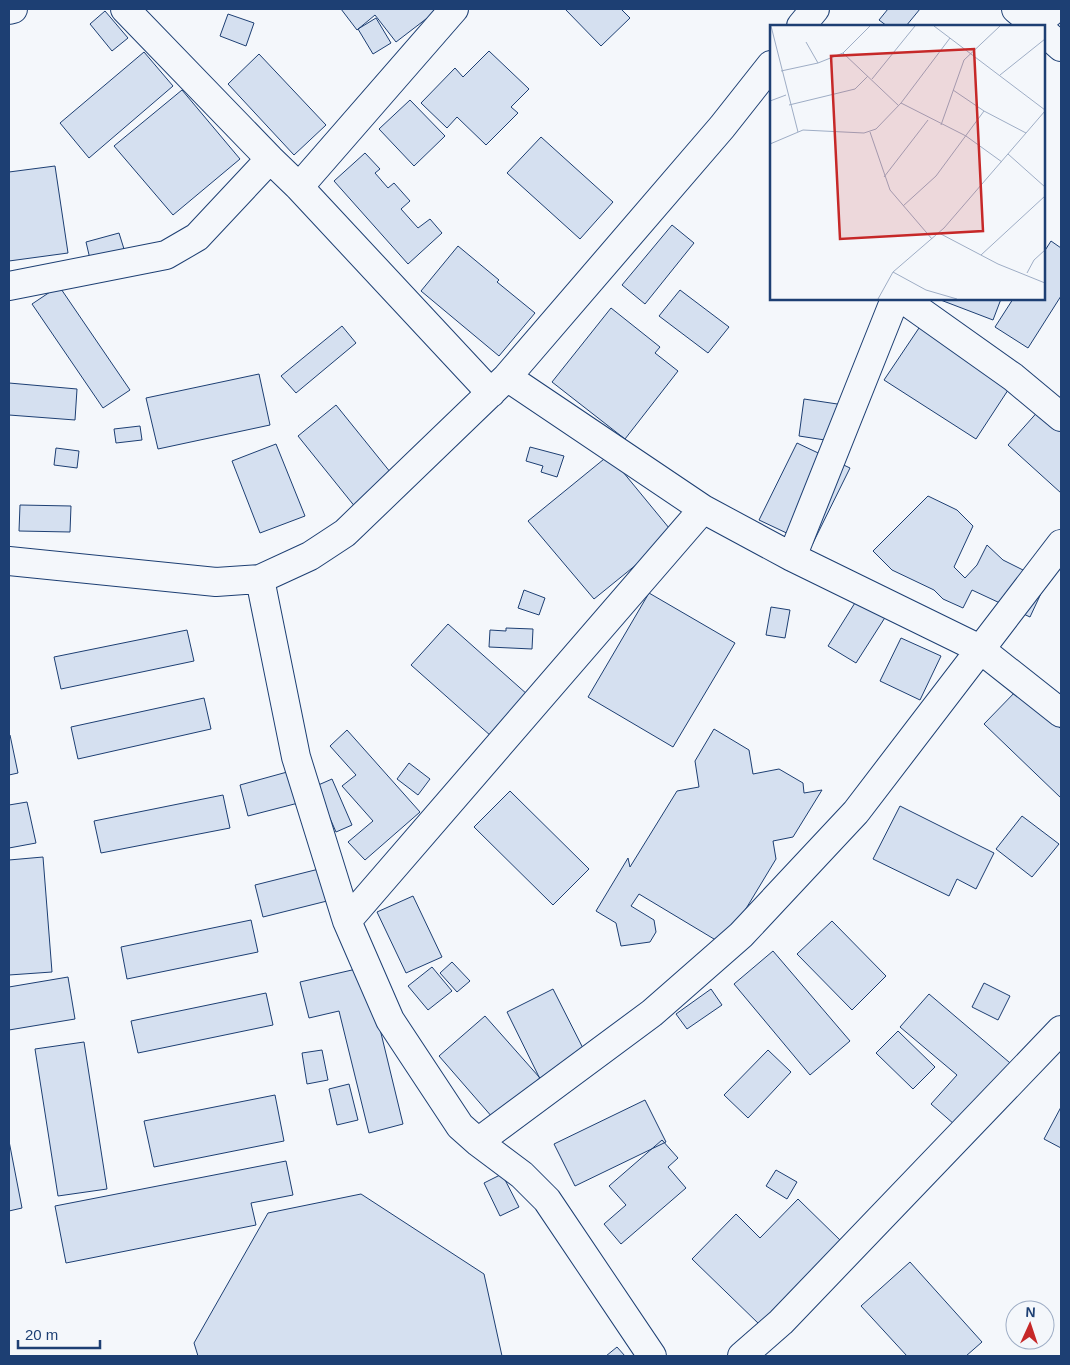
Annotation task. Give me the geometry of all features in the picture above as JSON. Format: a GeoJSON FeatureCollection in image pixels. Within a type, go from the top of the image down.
{"type":"FeatureCollection","features":[{"type":"Feature","properties":{"kind":"street"},"geometry":{"type":"LineString","coordinates":[[9,10],[13,9]]}},
{"type":"Feature","properties":{"kind":"street"},"geometry":{"type":"LineString","coordinates":[[125,9],[270,159],[499,385],[703,509],[792,557],[980,648],[1061,713]]}},
{"type":"Feature","properties":{"kind":"street"},"geometry":{"type":"LineString","coordinates":[[299,187],[454,9]]}},
{"type":"Feature","properties":{"kind":"street"},"geometry":{"type":"LineString","coordinates":[[803,25],[815,9]]}},
{"type":"Feature","properties":{"kind":"street"},"geometry":{"type":"LineString","coordinates":[[1045,30],[1061,47]]}},
{"type":"Feature","properties":{"kind":"street"},"geometry":{"type":"LineString","coordinates":[[9,561],[216,582],[260,579],[310,556],[345,533],[499,385],[722,126],[770,65]]}},
{"type":"Feature","properties":{"kind":"street"},"geometry":{"type":"LineString","coordinates":[[9,286],[166,255],[197,237],[270,159]]}},
{"type":"Feature","properties":{"kind":"street"},"geometry":{"type":"LineString","coordinates":[[792,557],[895,300]]}},
{"type":"Feature","properties":{"kind":"street"},"geometry":{"type":"LineString","coordinates":[[903,300],[1013,377],[1061,417]]}},
{"type":"Feature","properties":{"kind":"street"},"geometry":{"type":"LineString","coordinates":[[347,921],[703,509]]}},
{"type":"Feature","properties":{"kind":"street"},"geometry":{"type":"LineString","coordinates":[[478,1142],[652,1013],[741,935],[856,812],[1061,544]]}},
{"type":"Feature","properties":{"kind":"street"},"geometry":{"type":"LineString","coordinates":[[260,579],[296,756],[347,921],[390,1020],[460,1126],[522,1175],[547,1200],[652,1356]]}},
{"type":"Feature","properties":{"kind":"street"},"geometry":{"type":"LineString","coordinates":[[742,1356],[788,1315],[1061,1030]]}},
{"type":"Feature","properties":{"kind":"building"},"geometry":{"type":"Polygon","coordinates":[[[341,9],[439,9],[396,42],[375,15],[357,30],[341,9]]]}},
{"type":"Feature","properties":{"kind":"building"},"geometry":{"type":"Polygon","coordinates":[[[565,9],[621,9],[630,18],[601,46],[565,9]]]}},
{"type":"Feature","properties":{"kind":"building"},"geometry":{"type":"Polygon","coordinates":[[[888,9],[920,9],[907,25],[886,25],[879,20],[888,9]]]}},
{"type":"Feature","properties":{"kind":"building"},"geometry":{"type":"Polygon","coordinates":[[[105,11],[128,38],[112,51],[90,24],[105,11]]]}},
{"type":"Feature","properties":{"kind":"building"},"geometry":{"type":"Polygon","coordinates":[[[228,14],[254,23],[246,46],[220,36],[228,14]]]}},
{"type":"Feature","properties":{"kind":"building"},"geometry":{"type":"Polygon","coordinates":[[[376,18],[391,43],[373,54],[358,29],[376,18]]]}},
{"type":"Feature","properties":{"kind":"building"},"geometry":{"type":"Polygon","coordinates":[[[489,51],[529,89],[511,107],[518,113],[486,145],[457,117],[447,128],[421,103],[455,68],[463,77],[489,51]]]}},
{"type":"Feature","properties":{"kind":"building"},"geometry":{"type":"Polygon","coordinates":[[[144,52],[173,86],[89,158],[60,123],[144,52]]]}},
{"type":"Feature","properties":{"kind":"building"},"geometry":{"type":"Polygon","coordinates":[[[259,54],[326,125],[294,155],[228,84],[259,54]]]}},
{"type":"Feature","properties":{"kind":"building"},"geometry":{"type":"Polygon","coordinates":[[[182,90],[240,159],[173,215],[114,146],[182,90]]]}},
{"type":"Feature","properties":{"kind":"building"},"geometry":{"type":"Polygon","coordinates":[[[410,100],[445,136],[414,166],[379,129],[410,100]]]}},
{"type":"Feature","properties":{"kind":"building"},"geometry":{"type":"Polygon","coordinates":[[[541,137],[613,202],[580,239],[507,173],[541,137]]]}},
{"type":"Feature","properties":{"kind":"building"},"geometry":{"type":"Polygon","coordinates":[[[365,153],[380,169],[375,173],[388,188],[394,183],[410,201],[401,209],[418,228],[430,219],[442,233],[408,264],[334,181],[365,153]]]}},
{"type":"Feature","properties":{"kind":"building"},"geometry":{"type":"Polygon","coordinates":[[[55,166],[68,253],[9,261],[9,172],[55,166]]]}},
{"type":"Feature","properties":{"kind":"building"},"geometry":{"type":"Polygon","coordinates":[[[672,225],[694,243],[645,304],[622,285],[672,225]]]}},
{"type":"Feature","properties":{"kind":"building"},"geometry":{"type":"Polygon","coordinates":[[[119,233],[124,249],[90,259],[86,242],[119,233]]]}},
{"type":"Feature","properties":{"kind":"building"},"geometry":{"type":"Polygon","coordinates":[[[1051,241],[1061,248],[1061,296],[1028,348],[995,327],[1012,300],[1045,300],[1045,250],[1051,241]]]}},
{"type":"Feature","properties":{"kind":"building"},"geometry":{"type":"Polygon","coordinates":[[[458,246],[499,280],[497,282],[535,313],[499,356],[421,291],[458,246]]]}},
{"type":"Feature","properties":{"kind":"building"},"geometry":{"type":"Polygon","coordinates":[[[59,286],[130,390],[103,408],[32,304],[59,286]]]}},
{"type":"Feature","properties":{"kind":"building"},"geometry":{"type":"Polygon","coordinates":[[[680,290],[729,327],[708,353],[659,316],[680,290]]]}},
{"type":"Feature","properties":{"kind":"building"},"geometry":{"type":"Polygon","coordinates":[[[941,300],[1001,300],[993,320],[941,300]]]}},
{"type":"Feature","properties":{"kind":"building"},"geometry":{"type":"Polygon","coordinates":[[[611,308],[660,347],[655,353],[678,371],[625,439],[552,382],[611,308]]]}},
{"type":"Feature","properties":{"kind":"building"},"geometry":{"type":"Polygon","coordinates":[[[921,325],[1012,384],[976,439],[884,380],[921,325]]]}},
{"type":"Feature","properties":{"kind":"building"},"geometry":{"type":"Polygon","coordinates":[[[342,326],[356,343],[296,393],[281,376],[342,326]]]}},
{"type":"Feature","properties":{"kind":"building"},"geometry":{"type":"Polygon","coordinates":[[[259,374],[270,425],[158,449],[146,398],[259,374]]]}},
{"type":"Feature","properties":{"kind":"building"},"geometry":{"type":"Polygon","coordinates":[[[9,383],[77,389],[75,420],[9,415],[9,383]]]}},
{"type":"Feature","properties":{"kind":"building"},"geometry":{"type":"Polygon","coordinates":[[[804,399],[844,405],[838,442],[799,436],[804,399]]]}},
{"type":"Feature","properties":{"kind":"building"},"geometry":{"type":"Polygon","coordinates":[[[336,405],[395,478],[356,508],[298,436],[336,405]]]}},
{"type":"Feature","properties":{"kind":"building"},"geometry":{"type":"Polygon","coordinates":[[[1041,408],[1061,426],[1061,493],[1008,445],[1041,408]]]}},
{"type":"Feature","properties":{"kind":"building"},"geometry":{"type":"Polygon","coordinates":[[[140,426],[142,440],[116,443],[114,429],[140,426]]]}},
{"type":"Feature","properties":{"kind":"building"},"geometry":{"type":"Polygon","coordinates":[[[797,443],[850,468],[812,545],[759,520],[797,443]]]}},
{"type":"Feature","properties":{"kind":"building"},"geometry":{"type":"Polygon","coordinates":[[[276,444],[305,516],[260,533],[232,461],[276,444]]]}},
{"type":"Feature","properties":{"kind":"building"},"geometry":{"type":"Polygon","coordinates":[[[530,447],[564,456],[557,477],[541,472],[543,466],[526,461],[530,447]]]}},
{"type":"Feature","properties":{"kind":"building"},"geometry":{"type":"Polygon","coordinates":[[[56,448],[79,451],[77,468],[54,465],[56,448]]]}},
{"type":"Feature","properties":{"kind":"building"},"geometry":{"type":"Polygon","coordinates":[[[609,455],[674,534],[594,599],[528,521],[609,455]]]}},
{"type":"Feature","properties":{"kind":"building"},"geometry":{"type":"Polygon","coordinates":[[[928,496],[957,510],[973,526],[954,567],[965,578],[977,565],[987,545],[1003,560],[1029,573],[1044,587],[1030,617],[972,590],[963,608],[943,599],[934,590],[892,570],[873,551],[928,496]]]}},
{"type":"Feature","properties":{"kind":"building"},"geometry":{"type":"Polygon","coordinates":[[[20,505],[71,506],[70,532],[19,531],[20,505]]]}},
{"type":"Feature","properties":{"kind":"building"},"geometry":{"type":"Polygon","coordinates":[[[524,590],[545,598],[539,615],[518,608],[524,590]]]}},
{"type":"Feature","properties":{"kind":"building"},"geometry":{"type":"Polygon","coordinates":[[[649,593],[735,643],[673,747],[588,697],[649,593]]]}},
{"type":"Feature","properties":{"kind":"building"},"geometry":{"type":"Polygon","coordinates":[[[858,598],[886,616],[856,663],[828,646],[858,598]]]}},
{"type":"Feature","properties":{"kind":"building"},"geometry":{"type":"Polygon","coordinates":[[[771,607],[790,610],[785,638],[766,635],[771,607]]]}},
{"type":"Feature","properties":{"kind":"building"},"geometry":{"type":"Polygon","coordinates":[[[448,624],[528,695],[491,736],[411,665],[448,624]]]}},
{"type":"Feature","properties":{"kind":"building"},"geometry":{"type":"Polygon","coordinates":[[[506,628],[533,629],[532,649],[489,647],[490,630],[506,631],[506,628]]]}},
{"type":"Feature","properties":{"kind":"building"},"geometry":{"type":"Polygon","coordinates":[[[187,630],[194,661],[61,689],[54,657],[187,630]]]}},
{"type":"Feature","properties":{"kind":"building"},"geometry":{"type":"Polygon","coordinates":[[[901,638],[941,656],[920,700],[880,681],[901,638]]]}},
{"type":"Feature","properties":{"kind":"building"},"geometry":{"type":"Polygon","coordinates":[[[1019,688],[1061,729],[1061,798],[984,724],[1019,688]]]}},
{"type":"Feature","properties":{"kind":"building"},"geometry":{"type":"Polygon","coordinates":[[[204,698],[211,729],[78,759],[71,727],[204,698]]]}},
{"type":"Feature","properties":{"kind":"building"},"geometry":{"type":"Polygon","coordinates":[[[714,729],[749,750],[753,774],[779,769],[803,783],[804,793],[822,790],[793,837],[773,841],[776,859],[724,945],[639,894],[631,906],[654,920],[656,932],[650,942],[621,946],[616,923],[596,911],[628,858],[630,867],[677,791],[699,787],[695,761],[714,729]]]}},
{"type":"Feature","properties":{"kind":"building"},"geometry":{"type":"Polygon","coordinates":[[[347,730],[420,812],[365,860],[348,842],[373,821],[342,786],[356,775],[330,746],[347,730]]]}},
{"type":"Feature","properties":{"kind":"building"},"geometry":{"type":"Polygon","coordinates":[[[9,735],[18,773],[9,775],[9,735]]]}},
{"type":"Feature","properties":{"kind":"building"},"geometry":{"type":"Polygon","coordinates":[[[409,763],[430,779],[418,795],[397,779],[409,763]]]}},
{"type":"Feature","properties":{"kind":"building"},"geometry":{"type":"Polygon","coordinates":[[[298,769],[306,801],[248,816],[240,785],[298,769]]]}},
{"type":"Feature","properties":{"kind":"building"},"geometry":{"type":"Polygon","coordinates":[[[332,779],[352,825],[336,832],[316,786],[332,779]]]}},
{"type":"Feature","properties":{"kind":"building"},"geometry":{"type":"Polygon","coordinates":[[[510,791],[589,869],[553,905],[474,827],[510,791]]]}},
{"type":"Feature","properties":{"kind":"building"},"geometry":{"type":"Polygon","coordinates":[[[223,795],[230,828],[101,853],[94,821],[223,795]]]}},
{"type":"Feature","properties":{"kind":"building"},"geometry":{"type":"Polygon","coordinates":[[[27,802],[36,843],[9,848],[9,805],[27,802]]]}},
{"type":"Feature","properties":{"kind":"building"},"geometry":{"type":"Polygon","coordinates":[[[900,806],[994,853],[976,889],[957,879],[949,896],[873,859],[900,806]]]}},
{"type":"Feature","properties":{"kind":"building"},"geometry":{"type":"Polygon","coordinates":[[[1022,816],[1059,844],[1032,877],[996,849],[1022,816]]]}},
{"type":"Feature","properties":{"kind":"building"},"geometry":{"type":"Polygon","coordinates":[[[43,857],[52,972],[9,975],[9,860],[43,857]]]}},
{"type":"Feature","properties":{"kind":"building"},"geometry":{"type":"Polygon","coordinates":[[[323,868],[331,900],[263,917],[255,885],[323,868]]]}},
{"type":"Feature","properties":{"kind":"building"},"geometry":{"type":"Polygon","coordinates":[[[413,896],[442,957],[406,973],[377,912],[413,896]]]}},
{"type":"Feature","properties":{"kind":"building"},"geometry":{"type":"Polygon","coordinates":[[[251,920],[258,952],[127,979],[121,947],[251,920]]]}},
{"type":"Feature","properties":{"kind":"building"},"geometry":{"type":"Polygon","coordinates":[[[832,921],[886,976],[852,1010],[797,954],[832,921]]]}},
{"type":"Feature","properties":{"kind":"building"},"geometry":{"type":"Polygon","coordinates":[[[773,951],[850,1041],[810,1075],[734,984],[773,951]]]}},
{"type":"Feature","properties":{"kind":"building"},"geometry":{"type":"Polygon","coordinates":[[[452,962],[470,981],[457,992],[440,973],[452,962]]]}},
{"type":"Feature","properties":{"kind":"building"},"geometry":{"type":"Polygon","coordinates":[[[365,967],[403,1124],[369,1133],[339,1011],[309,1018],[300,982],[365,967]]]}},
{"type":"Feature","properties":{"kind":"building"},"geometry":{"type":"Polygon","coordinates":[[[432,967],[452,991],[428,1010],[408,986],[432,967]]]}},
{"type":"Feature","properties":{"kind":"building"},"geometry":{"type":"Polygon","coordinates":[[[68,977],[75,1019],[9,1030],[9,987],[68,977]]]}},
{"type":"Feature","properties":{"kind":"building"},"geometry":{"type":"Polygon","coordinates":[[[984,983],[1010,996],[998,1020],[972,1007],[984,983]]]}},
{"type":"Feature","properties":{"kind":"building"},"geometry":{"type":"Polygon","coordinates":[[[553,989],[590,1062],[543,1085],[507,1012],[553,989]]]}},
{"type":"Feature","properties":{"kind":"building"},"geometry":{"type":"Polygon","coordinates":[[[711,989],[722,1005],[687,1029],[676,1014],[711,989]]]}},
{"type":"Feature","properties":{"kind":"building"},"geometry":{"type":"Polygon","coordinates":[[[266,993],[273,1025],[138,1053],[131,1021],[266,993]]]}},
{"type":"Feature","properties":{"kind":"building"},"geometry":{"type":"Polygon","coordinates":[[[929,994],[1016,1068],[962,1131],[931,1104],[957,1075],[900,1027],[929,994]]]}},
{"type":"Feature","properties":{"kind":"building"},"geometry":{"type":"Polygon","coordinates":[[[485,1016],[540,1078],[493,1118],[439,1056],[485,1016]]]}},
{"type":"Feature","properties":{"kind":"building"},"geometry":{"type":"Polygon","coordinates":[[[898,1031],[935,1067],[913,1089],[876,1053],[898,1031]]]}},
{"type":"Feature","properties":{"kind":"building"},"geometry":{"type":"Polygon","coordinates":[[[84,1042],[107,1189],[58,1196],[35,1049],[84,1042]]]}},
{"type":"Feature","properties":{"kind":"building"},"geometry":{"type":"Polygon","coordinates":[[[322,1050],[328,1080],[307,1084],[302,1053],[322,1050]]]}},
{"type":"Feature","properties":{"kind":"building"},"geometry":{"type":"Polygon","coordinates":[[[768,1050],[791,1072],[748,1118],[724,1095],[768,1050]]]}},
{"type":"Feature","properties":{"kind":"building"},"geometry":{"type":"Polygon","coordinates":[[[349,1084],[358,1120],[337,1125],[329,1089],[349,1084]]]}},
{"type":"Feature","properties":{"kind":"building"},"geometry":{"type":"Polygon","coordinates":[[[275,1095],[284,1141],[154,1167],[144,1121],[275,1095]]]}},
{"type":"Feature","properties":{"kind":"building"},"geometry":{"type":"Polygon","coordinates":[[[645,1100],[666,1142],[575,1186],[554,1144],[645,1100]]]}},
{"type":"Feature","properties":{"kind":"building"},"geometry":{"type":"Polygon","coordinates":[[[1061,1107],[1061,1148],[1044,1139],[1061,1107]]]}},
{"type":"Feature","properties":{"kind":"building"},"geometry":{"type":"Polygon","coordinates":[[[662,1140],[678,1158],[668,1167],[686,1188],[621,1244],[604,1224],[626,1205],[609,1186],[662,1140]]]}},
{"type":"Feature","properties":{"kind":"building"},"geometry":{"type":"Polygon","coordinates":[[[9,1141],[22,1208],[9,1211],[9,1141]]]}},
{"type":"Feature","properties":{"kind":"building"},"geometry":{"type":"Polygon","coordinates":[[[286,1161],[293,1195],[251,1203],[256,1225],[66,1263],[55,1206],[286,1161]]]}},
{"type":"Feature","properties":{"kind":"building"},"geometry":{"type":"Polygon","coordinates":[[[776,1170],[797,1182],[787,1199],[766,1186],[776,1170]]]}},
{"type":"Feature","properties":{"kind":"building"},"geometry":{"type":"Polygon","coordinates":[[[502,1174],[519,1207],[500,1216],[484,1183],[502,1174]]]}},
{"type":"Feature","properties":{"kind":"building"},"geometry":{"type":"Polygon","coordinates":[[[361,1194],[484,1274],[502,1356],[198,1356],[194,1343],[268,1213],[361,1194]]]}},
{"type":"Feature","properties":{"kind":"building"},"geometry":{"type":"Polygon","coordinates":[[[798,1199],[842,1242],[760,1325],[692,1259],[736,1214],[760,1238],[798,1199]]]}},
{"type":"Feature","properties":{"kind":"building"},"geometry":{"type":"Polygon","coordinates":[[[910,1262],[982,1342],[966,1356],[907,1356],[861,1306],[910,1262]]]}},
{"type":"Feature","properties":{"kind":"building"},"geometry":{"type":"Polygon","coordinates":[[[617,1347],[625,1356],[606,1356],[617,1347]]]}}]}
